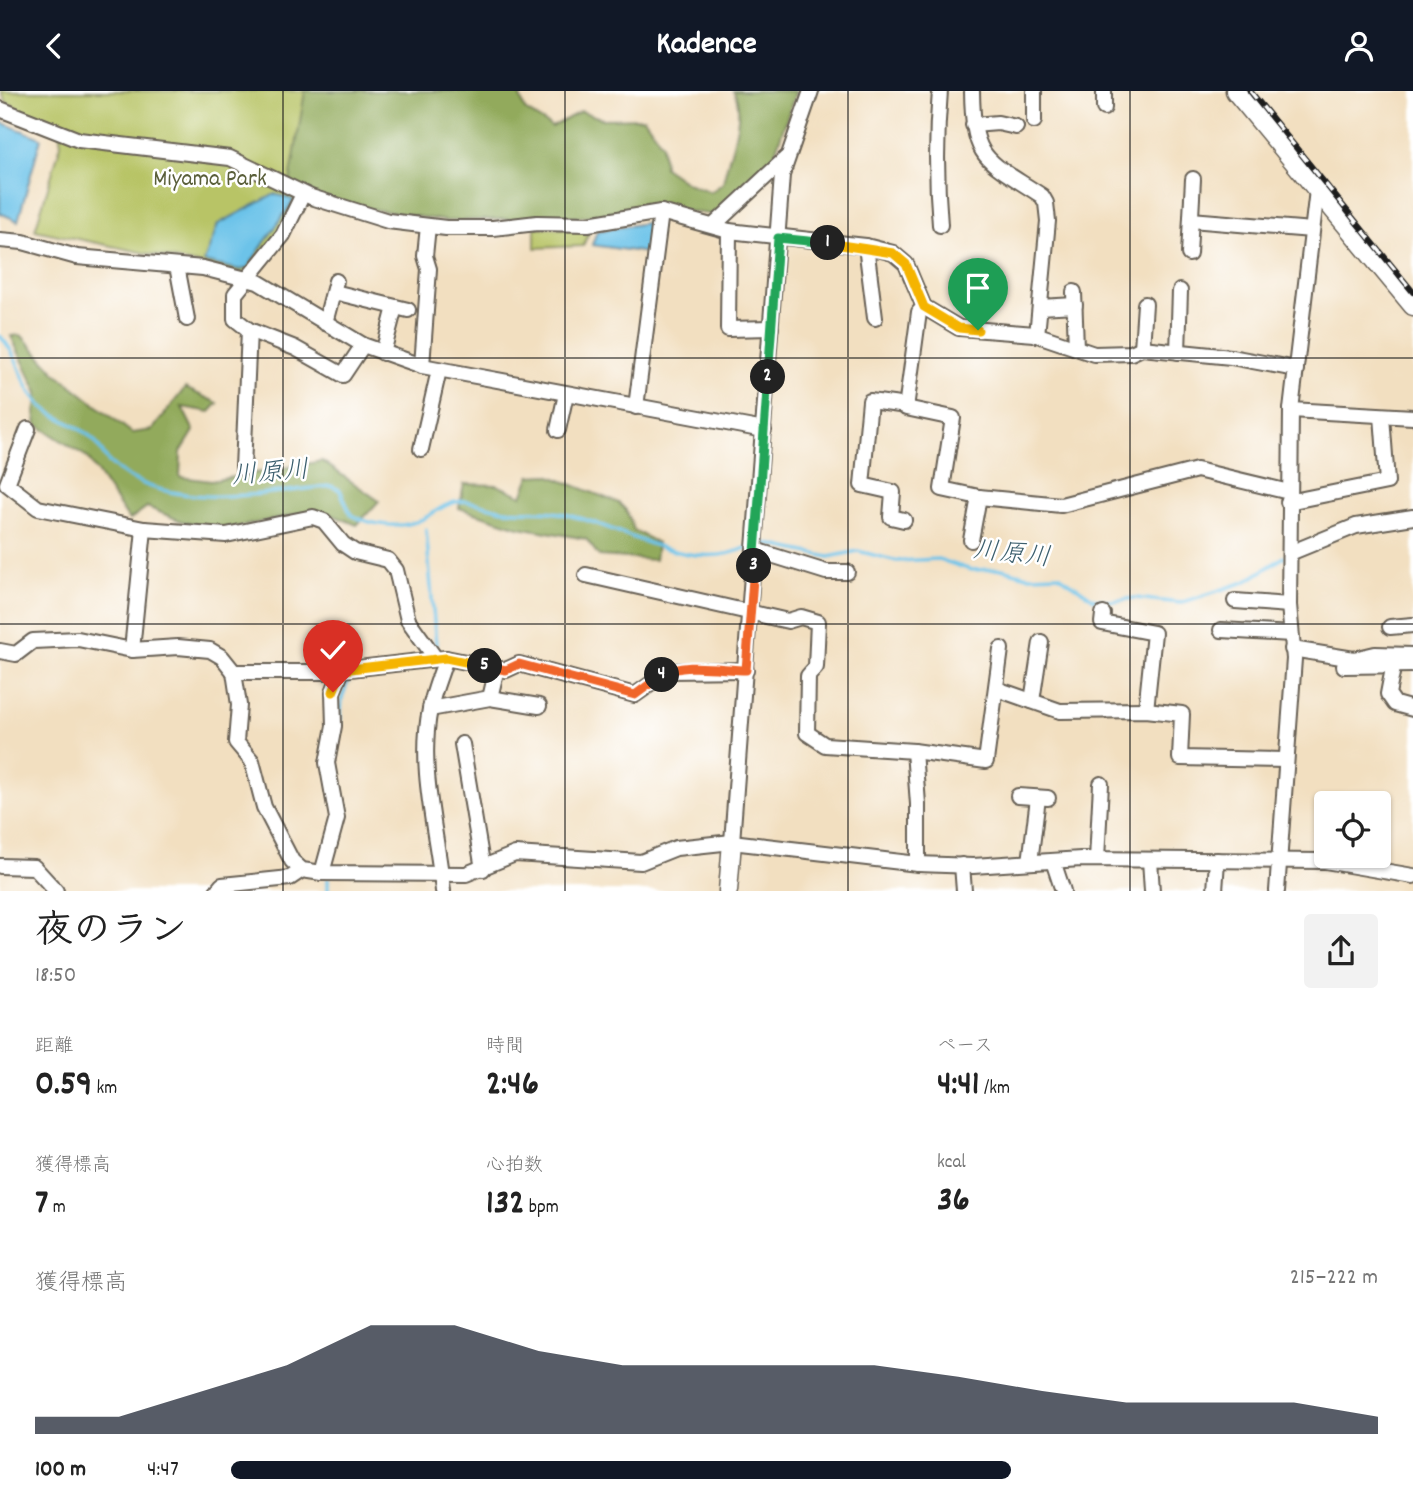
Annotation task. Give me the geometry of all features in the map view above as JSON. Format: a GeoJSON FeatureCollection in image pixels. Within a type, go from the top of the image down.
{"type":"FeatureCollection","features":[{"type":"Feature","properties":{"kind":"street"},"geometry":{"type":"LineString","coordinates":[[728,891],[786,158],[811,91]]}},
{"type":"Feature","properties":{"kind":"street"},"geometry":{"type":"LineString","coordinates":[[940,91],[936,138],[936,199],[940,225]]}},
{"type":"Feature","properties":{"kind":"street"},"geometry":{"type":"LineString","coordinates":[[972,91],[973,125],[984,158],[1042,196],[1046,203],[1048,221],[1037,335]]}},
{"type":"Feature","properties":{"kind":"street"},"geometry":{"type":"LineString","coordinates":[[1034,91],[1034,121]]}},
{"type":"Feature","properties":{"kind":"street"},"geometry":{"type":"LineString","coordinates":[[1104,91],[1104,108]]}},
{"type":"Feature","properties":{"kind":"street"},"geometry":{"type":"LineString","coordinates":[[1235,91],[1413,306]]}},
{"type":"Feature","properties":{"kind":"street"},"geometry":{"type":"LineString","coordinates":[[0,109],[79,140],[230,158],[303,194],[361,215],[428,226],[493,228],[549,222],[588,224],[661,212],[729,231],[866,246],[893,253],[906,264],[924,307],[959,328],[1037,335],[1094,354],[1131,353],[1142,348],[1296,369]]}},
{"type":"Feature","properties":{"kind":"street"},"geometry":{"type":"LineString","coordinates":[[973,125],[998,123],[1016,127]]}},
{"type":"Feature","properties":{"kind":"street"},"geometry":{"type":"LineString","coordinates":[[713,226],[786,158]]}},
{"type":"Feature","properties":{"kind":"street"},"geometry":{"type":"LineString","coordinates":[[1189,254],[1193,179]]}},
{"type":"Feature","properties":{"kind":"street"},"geometry":{"type":"LineString","coordinates":[[1277,891],[1292,647],[1289,605],[1291,410],[1317,190]]}},
{"type":"Feature","properties":{"kind":"street"},"geometry":{"type":"LineString","coordinates":[[303,194],[283,235],[235,294],[235,319],[249,330],[295,348],[343,375],[363,345]]}},
{"type":"Feature","properties":{"kind":"street"},"geometry":{"type":"LineString","coordinates":[[636,407],[661,212]]}},
{"type":"Feature","properties":{"kind":"street"},"geometry":{"type":"LineString","coordinates":[[1191,219],[1312,230]]}},
{"type":"Feature","properties":{"kind":"street"},"geometry":{"type":"LineString","coordinates":[[422,366],[429,269],[425,256],[428,226]]}},
{"type":"Feature","properties":{"kind":"street"},"geometry":{"type":"LineString","coordinates":[[729,231],[728,329],[771,328]]}},
{"type":"Feature","properties":{"kind":"street"},"geometry":{"type":"LineString","coordinates":[[0,240],[23,242],[77,257],[203,268],[247,279],[289,299],[363,345],[422,366],[764,430]]}},
{"type":"Feature","properties":{"kind":"street"},"geometry":{"type":"LineString","coordinates":[[866,246],[875,319]]}},
{"type":"Feature","properties":{"kind":"street"},"geometry":{"type":"LineString","coordinates":[[177,266],[187,319]]}},
{"type":"Feature","properties":{"kind":"street"},"geometry":{"type":"LineString","coordinates":[[325,323],[335,286],[401,309],[383,353]]}},
{"type":"Feature","properties":{"kind":"street"},"geometry":{"type":"LineString","coordinates":[[1178,352],[1180,291]]}},
{"type":"Feature","properties":{"kind":"street"},"geometry":{"type":"LineString","coordinates":[[1040,307],[1074,299],[1076,348]]}},
{"type":"Feature","properties":{"kind":"street"},"geometry":{"type":"LineString","coordinates":[[1142,348],[1145,304]]}},
{"type":"Feature","properties":{"kind":"street"},"geometry":{"type":"LineString","coordinates":[[906,406],[919,312],[924,307]]}},
{"type":"Feature","properties":{"kind":"street"},"geometry":{"type":"LineString","coordinates":[[243,468],[249,330]]}},
{"type":"Feature","properties":{"kind":"street"},"geometry":{"type":"LineString","coordinates":[[421,449],[439,370]]}},
{"type":"Feature","properties":{"kind":"street"},"geometry":{"type":"LineString","coordinates":[[558,430],[566,394]]}},
{"type":"Feature","properties":{"kind":"street"},"geometry":{"type":"LineString","coordinates":[[904,520],[891,517],[893,492],[862,485],[870,401],[906,406],[953,418],[943,489],[979,497],[1061,505],[1197,470],[1289,497],[1387,482],[1382,416]]}},
{"type":"Feature","properties":{"kind":"street"},"geometry":{"type":"LineString","coordinates":[[1291,410],[1413,417]]}},
{"type":"Feature","properties":{"kind":"street"},"geometry":{"type":"LineString","coordinates":[[28,429],[7,484],[38,508],[144,529],[226,535],[313,517],[324,521],[343,544],[355,552],[388,560],[396,570],[408,620],[441,658]]}},
{"type":"Feature","properties":{"kind":"street"},"geometry":{"type":"LineString","coordinates":[[971,540],[979,497]]}},
{"type":"Feature","properties":{"kind":"street"},"geometry":{"type":"LineString","coordinates":[[1290,553],[1356,526],[1413,517]]}},
{"type":"Feature","properties":{"kind":"street"},"geometry":{"type":"LineString","coordinates":[[132,650],[144,529]]}},
{"type":"Feature","properties":{"kind":"street"},"geometry":{"type":"LineString","coordinates":[[755,550],[826,572],[847,572]]}},
{"type":"Feature","properties":{"kind":"street"},"geometry":{"type":"LineString","coordinates":[[586,575],[788,621],[801,617],[818,622],[816,667],[808,676],[807,733],[825,745],[914,751],[986,761],[1001,649]]}},
{"type":"Feature","properties":{"kind":"street"},"geometry":{"type":"LineString","coordinates":[[1235,601],[1289,605]]}},
{"type":"Feature","properties":{"kind":"street"},"geometry":{"type":"LineString","coordinates":[[1103,614],[1102,623],[1154,633],[1146,710]]}},
{"type":"Feature","properties":{"kind":"street"},"geometry":{"type":"LineString","coordinates":[[1390,627],[1413,625]]}},
{"type":"Feature","properties":{"kind":"street"},"geometry":{"type":"LineString","coordinates":[[1221,630],[1354,659],[1375,655],[1413,655]]}},
{"type":"Feature","properties":{"kind":"street"},"geometry":{"type":"LineString","coordinates":[[0,651],[16,654],[33,641],[78,639],[132,650],[178,647],[210,650],[222,657],[234,672],[239,705],[236,742],[252,761],[264,807],[283,847],[302,870],[327,874],[466,874],[515,854],[641,862],[676,848],[732,842],[918,864],[962,865],[1097,859],[1278,860],[1345,863],[1413,876]]}},
{"type":"Feature","properties":{"kind":"street"},"geometry":{"type":"LineString","coordinates":[[1292,647],[1347,667],[1394,663],[1413,665]]}},
{"type":"Feature","properties":{"kind":"street"},"geometry":{"type":"LineString","coordinates":[[1032,701],[1043,651]]}},
{"type":"Feature","properties":{"kind":"street"},"geometry":{"type":"LineString","coordinates":[[441,658],[430,709],[427,777],[443,891]]}},
{"type":"Feature","properties":{"kind":"street"},"geometry":{"type":"LineString","coordinates":[[234,672],[342,670],[441,658],[506,670],[519,664],[635,695],[669,671],[746,670]]}},
{"type":"Feature","properties":{"kind":"street"},"geometry":{"type":"LineString","coordinates":[[1394,663],[1388,694],[1395,704],[1413,709]]}},
{"type":"Feature","properties":{"kind":"street"},"geometry":{"type":"LineString","coordinates":[[490,698],[497,668]]}},
{"type":"Feature","properties":{"kind":"street"},"geometry":{"type":"LineString","coordinates":[[327,874],[337,818],[327,763],[334,726],[333,692],[342,670]]}},
{"type":"Feature","properties":{"kind":"street"},"geometry":{"type":"LineString","coordinates":[[997,688],[1060,711],[1146,710],[1182,714],[1180,758],[1285,760]]}},
{"type":"Feature","properties":{"kind":"street"},"geometry":{"type":"LineString","coordinates":[[430,709],[490,698],[538,705]]}},
{"type":"Feature","properties":{"kind":"street"},"geometry":{"type":"LineString","coordinates":[[462,744],[483,869]]}},
{"type":"Feature","properties":{"kind":"street"},"geometry":{"type":"LineString","coordinates":[[914,751],[918,804],[918,864]]}},
{"type":"Feature","properties":{"kind":"street"},"geometry":{"type":"LineString","coordinates":[[1097,859],[1101,783]]}},
{"type":"Feature","properties":{"kind":"street"},"geometry":{"type":"LineString","coordinates":[[1018,796],[1043,798],[1030,862]]}},
{"type":"Feature","properties":{"kind":"street"},"geometry":{"type":"LineString","coordinates":[[1150,860],[1152,891]]}},
{"type":"Feature","properties":{"kind":"street"},"geometry":{"type":"LineString","coordinates":[[1215,891],[1217,860]]}},
{"type":"Feature","properties":{"kind":"street"},"geometry":{"type":"LineString","coordinates":[[1053,861],[1063,891]]}},
{"type":"Feature","properties":{"kind":"street"},"geometry":{"type":"LineString","coordinates":[[962,865],[964,891]]}},
{"type":"Feature","properties":{"kind":"street"},"geometry":{"type":"LineString","coordinates":[[0,866],[34,867],[56,891]]}},
{"type":"Feature","properties":{"kind":"street"},"geometry":{"type":"LineString","coordinates":[[218,891],[222,885],[290,878],[302,870]]}},
{"type":"Feature","properties":{"kind":"green space","name":"Miyama Park"},"geometry":{"type":"Polygon","coordinates":[[[1,91],[312,91],[297,195],[280,232],[245,274],[35,230],[61,144],[59,130],[6,102],[1,91]]]}},
{"type":"Feature","properties":{"kind":"green space"},"geometry":{"type":"Polygon","coordinates":[[[305,91],[518,91],[525,110],[552,127],[581,111],[603,119],[644,118],[662,144],[664,167],[687,183],[711,192],[723,183],[735,135],[738,111],[733,91],[796,91],[773,159],[715,215],[663,208],[579,217],[446,221],[352,206],[289,188],[305,91]]]}},
{"type":"Feature","properties":{"kind":"green space"},"geometry":{"type":"Polygon","coordinates":[[[535,227],[590,230],[583,246],[535,248],[535,227]]]}},
{"type":"Feature","properties":{"kind":"green space"},"geometry":{"type":"Polygon","coordinates":[[[21,335],[56,373],[132,433],[152,430],[185,388],[218,403],[210,412],[182,407],[194,431],[181,452],[180,477],[211,481],[322,461],[379,501],[357,525],[325,512],[304,513],[217,531],[181,521],[147,507],[129,520],[87,457],[37,425],[35,413],[38,393],[11,336],[21,335]]]}},
{"type":"Feature","properties":{"kind":"green space"},"geometry":{"type":"Polygon","coordinates":[[[548,475],[619,503],[626,510],[634,530],[657,543],[655,560],[599,556],[586,539],[519,527],[459,508],[464,484],[497,485],[522,496],[530,476],[548,475]]]}},
{"type":"Feature","properties":{"kind":"water"},"geometry":{"type":"Polygon","coordinates":[[[0,122],[41,138],[18,221],[0,213],[0,122]]]}},
{"type":"Feature","properties":{"kind":"water"},"geometry":{"type":"Polygon","coordinates":[[[275,194],[294,200],[247,268],[241,270],[204,262],[218,224],[275,194]]]}},
{"type":"Feature","properties":{"kind":"water"},"geometry":{"type":"Polygon","coordinates":[[[652,222],[648,253],[592,245],[597,231],[652,222]]]}},
{"type":"Feature","properties":{"kind":"waterway","name":"川原川"},"geometry":{"type":"LineString","coordinates":[[0,336],[33,396],[46,410],[87,434],[96,442],[109,462],[131,478],[157,489],[215,496],[276,493],[331,486],[340,490],[351,515],[377,524],[415,522],[451,503],[467,501],[504,510],[552,512],[576,517],[650,544],[699,555],[724,554],[748,547]]}},
{"type":"Feature","properties":{"kind":"waterway"},"geometry":{"type":"LineString","coordinates":[[426,529],[436,645]]}},
{"type":"Feature","properties":{"kind":"waterway","name":"川原川"},"geometry":{"type":"LineString","coordinates":[[764,543],[829,557],[858,551],[897,561],[938,559],[971,570],[1002,569],[1028,576],[1059,575],[1094,599],[1112,601],[1135,598],[1180,603],[1245,582],[1284,557]]}},
{"type":"Feature","properties":{"kind":"waterway"},"geometry":{"type":"LineString","coordinates":[[340,724],[342,698],[348,681]]}},
{"type":"Feature","properties":{"kind":"waterway"},"geometry":{"type":"LineString","coordinates":[[328,879],[328,891]]}},
{"type":"Feature","properties":{"kind":"railway"},"geometry":{"type":"LineString","coordinates":[[1250,91],[1413,292]]}},
{"type":"Feature","properties":{"kind":"route"},"geometry":{"type":"LineString","coordinates":[[333,692],[342,670],[446,658],[506,670],[519,664],[635,695],[669,671],[746,670],[778,238],[866,246],[893,253],[906,264],[924,307],[959,328],[978,330]]}}]}
